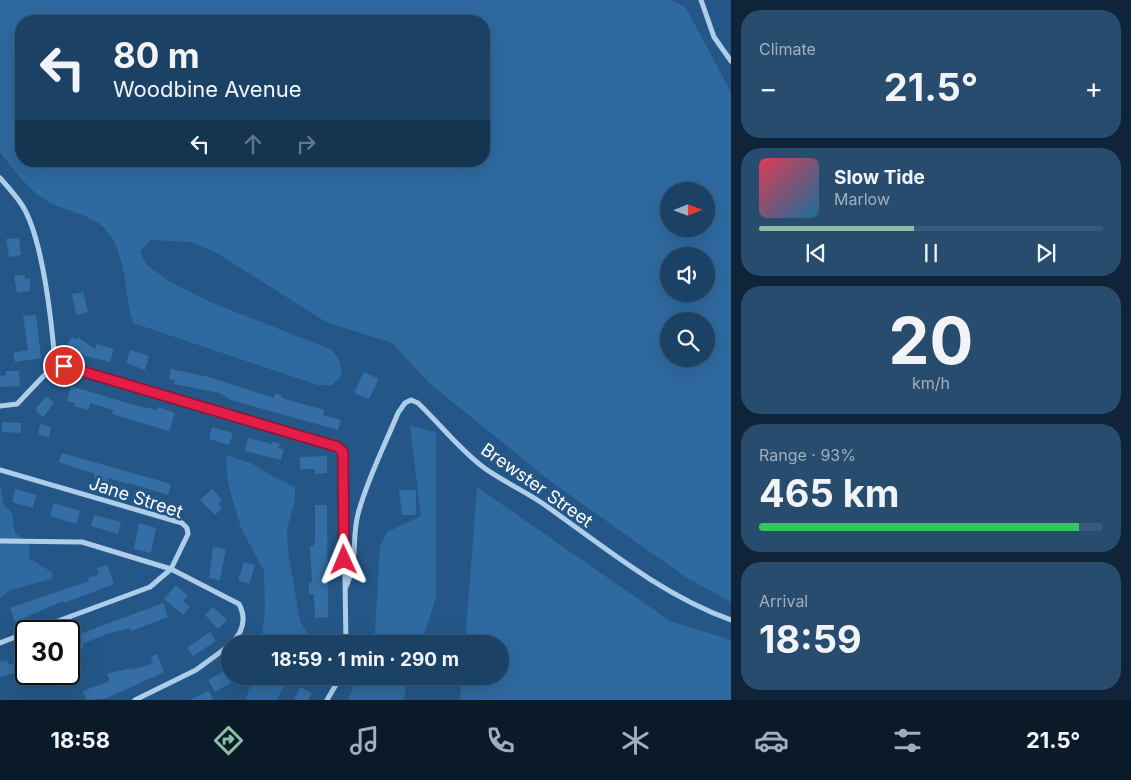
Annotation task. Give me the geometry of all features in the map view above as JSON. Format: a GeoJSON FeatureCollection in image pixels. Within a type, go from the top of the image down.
{"type":"FeatureCollection","features":[{"type":"Feature","properties":{"kind":"street"},"geometry":{"type":"LineString","coordinates":[[701,0],[714,38],[731,61]]}},
{"type":"Feature","properties":{"kind":"street"},"geometry":{"type":"LineString","coordinates":[[0,178],[22,206],[33,231],[40,257],[54,364]]}},
{"type":"Feature","properties":{"kind":"street"},"geometry":{"type":"LineString","coordinates":[[0,406],[17,404],[54,364]]}},
{"type":"Feature","properties":{"kind":"street"},"geometry":{"type":"LineString","coordinates":[[54,364],[338,447],[343,452],[346,635]]}},
{"type":"Feature","properties":{"kind":"street","name":"Brewster Street"},"geometry":{"type":"LineString","coordinates":[[345,589],[353,574],[357,517],[364,496],[398,414],[405,403],[411,400],[418,404],[463,450],[484,468],[543,504],[598,544],[699,608],[731,620]]}},
{"type":"Feature","properties":{"kind":"street","name":"Jane Street"},"geometry":{"type":"LineString","coordinates":[[0,470],[182,523],[187,528],[188,534],[171,569],[150,587],[61,620]]}},
{"type":"Feature","properties":{"kind":"street"},"geometry":{"type":"LineString","coordinates":[[0,541],[82,542],[171,569],[240,604],[244,615],[243,627],[237,635]]}},
{"type":"Feature","properties":{"kind":"street"},"geometry":{"type":"LineString","coordinates":[[0,643],[15,637]]}},
{"type":"Feature","properties":{"kind":"street"},"geometry":{"type":"LineString","coordinates":[[135,700],[196,670],[221,654]]}},
{"type":"Feature","properties":{"kind":"street"},"geometry":{"type":"LineString","coordinates":[[327,700],[336,685]]}},
{"type":"Feature","properties":{"kind":"shaded area"},"geometry":{"type":"Polygon","coordinates":[[[0,0],[672,0],[686,8],[731,92],[731,602],[687,578],[550,481],[429,383],[392,343],[326,322],[215,252],[190,242],[150,240],[140,252],[146,264],[170,282],[210,302],[330,349],[339,359],[342,375],[332,385],[318,385],[133,323],[121,259],[106,229],[90,218],[53,204],[32,189],[0,152],[0,0]]]}},
{"type":"Feature","properties":{"kind":"shaded area"},"geometry":{"type":"Polygon","coordinates":[[[410,426],[436,432],[436,597],[424,635],[373,635],[380,546],[387,532],[421,516],[410,426]]]}},
{"type":"Feature","properties":{"kind":"shaded area"},"geometry":{"type":"Polygon","coordinates":[[[226,455],[253,464],[295,487],[295,501],[287,528],[288,551],[300,622],[309,635],[262,635],[265,608],[264,571],[241,528],[228,483],[226,455]]]}},
{"type":"Feature","properties":{"kind":"shaded area"},"geometry":{"type":"Polygon","coordinates":[[[0,484],[3,503],[12,513],[15,533],[30,544],[29,558],[53,573],[51,579],[10,590],[0,598],[0,484]]]}},
{"type":"Feature","properties":{"kind":"shaded area"},"geometry":{"type":"Polygon","coordinates":[[[477,487],[670,621],[731,640],[731,700],[460,700],[461,685],[509,685],[509,635],[466,635],[477,487]]]}},
{"type":"Feature","properties":{"kind":"shaded area"},"geometry":{"type":"Polygon","coordinates":[[[251,685],[285,685],[276,700],[245,700],[251,685]]]}},
{"type":"Feature","properties":{"kind":"shaded area"},"geometry":{"type":"Polygon","coordinates":[[[354,685],[406,685],[404,700],[348,700],[354,685]]]}},
{"type":"Feature","properties":{"kind":"building"},"geometry":{"type":"Polygon","coordinates":[[[19,238],[21,255],[9,257],[6,239],[19,238]]]}},
{"type":"Feature","properties":{"kind":"building"},"geometry":{"type":"Polygon","coordinates":[[[24,275],[25,279],[30,278],[30,291],[17,293],[14,276],[24,275]]]}},
{"type":"Feature","properties":{"kind":"building"},"geometry":{"type":"Polygon","coordinates":[[[83,292],[88,312],[76,315],[72,294],[83,292]]]}},
{"type":"Feature","properties":{"kind":"building"},"geometry":{"type":"Polygon","coordinates":[[[36,315],[41,358],[15,362],[13,353],[28,350],[23,316],[36,315]]]}},
{"type":"Feature","properties":{"kind":"building"},"geometry":{"type":"Polygon","coordinates":[[[72,337],[76,340],[78,337],[95,349],[97,344],[114,349],[110,362],[82,355],[67,344],[72,337]]]}},
{"type":"Feature","properties":{"kind":"building"},"geometry":{"type":"Polygon","coordinates":[[[130,350],[149,356],[145,370],[126,363],[130,350]]]}},
{"type":"Feature","properties":{"kind":"building"},"geometry":{"type":"Polygon","coordinates":[[[171,369],[209,377],[274,398],[276,393],[282,396],[282,398],[324,410],[323,415],[341,420],[338,430],[231,400],[219,393],[174,384],[175,380],[169,379],[171,369]]]}},
{"type":"Feature","properties":{"kind":"building"},"geometry":{"type":"Polygon","coordinates":[[[6,371],[19,371],[20,386],[0,387],[0,376],[6,375],[6,371]]]}},
{"type":"Feature","properties":{"kind":"building"},"geometry":{"type":"Polygon","coordinates":[[[364,372],[379,379],[369,399],[354,393],[364,372]]]}},
{"type":"Feature","properties":{"kind":"building"},"geometry":{"type":"Polygon","coordinates":[[[71,386],[134,405],[157,410],[158,407],[175,413],[169,431],[112,414],[113,410],[90,403],[88,410],[74,406],[75,403],[67,401],[71,386]]]}},
{"type":"Feature","properties":{"kind":"building"},"geometry":{"type":"Polygon","coordinates":[[[46,396],[54,403],[43,417],[35,410],[46,396]]]}},
{"type":"Feature","properties":{"kind":"building"},"geometry":{"type":"Polygon","coordinates":[[[2,422],[21,423],[21,433],[2,432],[2,422]]]}},
{"type":"Feature","properties":{"kind":"building"},"geometry":{"type":"Polygon","coordinates":[[[40,424],[51,427],[49,437],[38,435],[40,424]]]}},
{"type":"Feature","properties":{"kind":"building"},"geometry":{"type":"Polygon","coordinates":[[[212,427],[233,433],[229,445],[209,439],[212,427]]]}},
{"type":"Feature","properties":{"kind":"building"},"geometry":{"type":"Polygon","coordinates":[[[248,438],[280,444],[278,448],[284,449],[281,460],[245,451],[248,438]]]}},
{"type":"Feature","properties":{"kind":"building"},"geometry":{"type":"Polygon","coordinates":[[[62,453],[171,484],[168,495],[108,478],[107,482],[94,478],[95,474],[59,462],[62,453]]]}},
{"type":"Feature","properties":{"kind":"building"},"geometry":{"type":"Polygon","coordinates":[[[327,456],[327,473],[315,474],[314,469],[300,469],[300,457],[327,456]]]}},
{"type":"Feature","properties":{"kind":"building"},"geometry":{"type":"Polygon","coordinates":[[[15,489],[36,495],[33,508],[12,502],[15,489]]]}},
{"type":"Feature","properties":{"kind":"building"},"geometry":{"type":"Polygon","coordinates":[[[212,489],[222,500],[218,504],[222,508],[215,515],[200,500],[212,489]]]}},
{"type":"Feature","properties":{"kind":"building"},"geometry":{"type":"Polygon","coordinates":[[[399,490],[416,490],[416,515],[402,515],[399,490]]]}},
{"type":"Feature","properties":{"kind":"building"},"geometry":{"type":"Polygon","coordinates":[[[54,503],[80,511],[76,524],[50,516],[54,503]]]}},
{"type":"Feature","properties":{"kind":"building"},"geometry":{"type":"Polygon","coordinates":[[[315,505],[327,505],[328,617],[315,618],[314,594],[309,594],[309,582],[312,582],[310,546],[313,546],[315,541],[315,505]]]}},
{"type":"Feature","properties":{"kind":"building"},"geometry":{"type":"Polygon","coordinates":[[[94,515],[121,522],[118,534],[91,526],[94,515]]]}},
{"type":"Feature","properties":{"kind":"building"},"geometry":{"type":"Polygon","coordinates":[[[139,523],[156,528],[151,553],[134,549],[139,523]]]}},
{"type":"Feature","properties":{"kind":"building"},"geometry":{"type":"Polygon","coordinates":[[[213,547],[226,549],[220,580],[209,578],[213,547]]]}},
{"type":"Feature","properties":{"kind":"building"},"geometry":{"type":"Polygon","coordinates":[[[244,562],[255,565],[249,584],[238,580],[244,562]]]}},
{"type":"Feature","properties":{"kind":"building"},"geometry":{"type":"Polygon","coordinates":[[[107,565],[114,584],[64,603],[63,601],[20,620],[15,620],[15,622],[10,608],[89,581],[88,578],[99,574],[97,568],[107,565]]]}},
{"type":"Feature","properties":{"kind":"building"},"geometry":{"type":"Polygon","coordinates":[[[176,585],[188,596],[183,601],[190,607],[183,615],[164,599],[176,585]]]}},
{"type":"Feature","properties":{"kind":"building"},"geometry":{"type":"Polygon","coordinates":[[[163,603],[168,617],[131,631],[130,628],[110,633],[82,644],[84,648],[80,649],[80,634],[163,603]]]}},
{"type":"Feature","properties":{"kind":"building"},"geometry":{"type":"Polygon","coordinates":[[[213,607],[227,620],[218,629],[205,615],[213,607]]]}},
{"type":"Feature","properties":{"kind":"building"},"geometry":{"type":"Polygon","coordinates":[[[210,632],[216,641],[193,656],[187,648],[210,632]]]}},
{"type":"Feature","properties":{"kind":"building"},"geometry":{"type":"Polygon","coordinates":[[[157,654],[164,672],[107,698],[87,700],[83,691],[110,681],[107,674],[131,668],[132,670],[153,663],[151,657],[157,654]]]}},
{"type":"Feature","properties":{"kind":"building"},"geometry":{"type":"Polygon","coordinates":[[[7,660],[9,665],[15,663],[15,672],[0,677],[0,662],[7,660]]]}},
{"type":"Feature","properties":{"kind":"building"},"geometry":{"type":"Polygon","coordinates":[[[221,673],[221,685],[227,685],[215,692],[208,680],[221,673]]]}},
{"type":"Feature","properties":{"kind":"building"},"geometry":{"type":"Polygon","coordinates":[[[300,687],[312,693],[308,700],[294,700],[300,687]]]}},
{"type":"Feature","properties":{"kind":"building"},"geometry":{"type":"Polygon","coordinates":[[[209,691],[213,700],[189,700],[209,691]]]}},
{"type":"Feature","properties":{"kind":"route"},"geometry":{"type":"LineString","coordinates":[[64,366],[338,447],[343,452],[344,560]]}}]}
